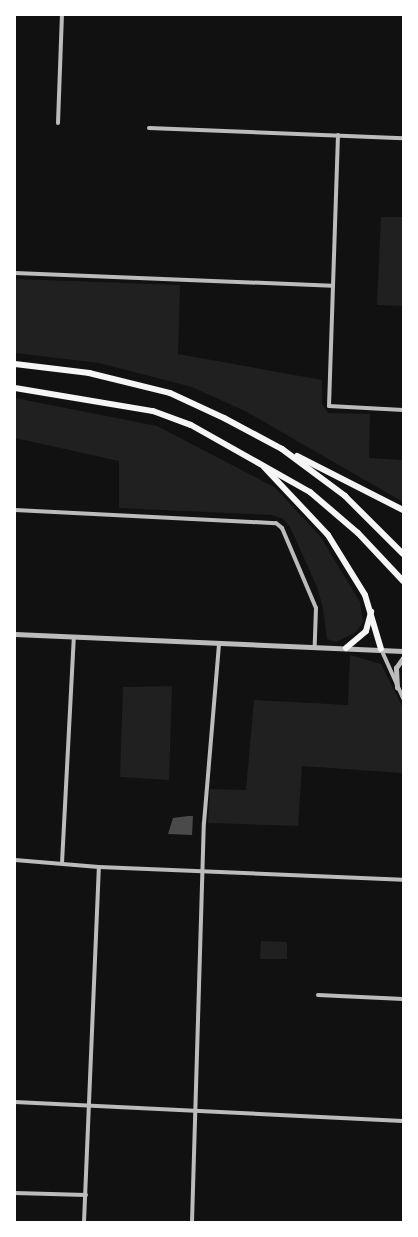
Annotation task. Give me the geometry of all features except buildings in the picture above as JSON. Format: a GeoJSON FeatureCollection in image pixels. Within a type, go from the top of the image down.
{"type":"FeatureCollection","features":[{"type":"Feature","properties":{"kind":"highway"},"geometry":{"type":"LineString","coordinates":[[15,364],[90,373],[170,393],[403,510]]}},
{"type":"Feature","properties":{"kind":"highway"},"geometry":{"type":"LineString","coordinates":[[15,388],[74,395],[153,411],[191,425],[254,458],[310,492],[358,533],[403,581]]}},
{"type":"Feature","properties":{"kind":"highway"},"geometry":{"type":"LineString","coordinates":[[282,449],[345,496],[403,554]]}},
{"type":"Feature","properties":{"kind":"highway"},"geometry":{"type":"LineString","coordinates":[[254,458],[328,535],[365,595],[380,650]]}},
{"type":"Feature","properties":{"kind":"highway"},"geometry":{"type":"LineString","coordinates":[[346,648],[366,631],[371,612]]}},
{"type":"Feature","properties":{"kind":"street"},"geometry":{"type":"LineString","coordinates":[[58,123],[62,15]]}},
{"type":"Feature","properties":{"kind":"street"},"geometry":{"type":"LineString","coordinates":[[150,128],[403,138]]}},
{"type":"Feature","properties":{"kind":"street"},"geometry":{"type":"LineString","coordinates":[[338,136],[329,406],[403,410]]}},
{"type":"Feature","properties":{"kind":"street"},"geometry":{"type":"LineString","coordinates":[[15,273],[332,286]]}},
{"type":"Feature","properties":{"kind":"street"},"geometry":{"type":"LineString","coordinates":[[15,510],[269,521],[282,528],[316,608],[315,646]]}},
{"type":"Feature","properties":{"kind":"street"},"geometry":{"type":"LineString","coordinates":[[15,634],[403,651]]}},
{"type":"Feature","properties":{"kind":"street"},"geometry":{"type":"LineString","coordinates":[[62,863],[74,638]]}},
{"type":"Feature","properties":{"kind":"street"},"geometry":{"type":"LineString","coordinates":[[192,1222],[202,872],[219,644]]}},
{"type":"Feature","properties":{"kind":"street"},"geometry":{"type":"LineString","coordinates":[[380,650],[403,698]]}},
{"type":"Feature","properties":{"kind":"street"},"geometry":{"type":"LineString","coordinates":[[397,688],[396,668],[403,658]]}},
{"type":"Feature","properties":{"kind":"street"},"geometry":{"type":"LineString","coordinates":[[15,860],[98,867],[403,880]]}},
{"type":"Feature","properties":{"kind":"street"},"geometry":{"type":"LineString","coordinates":[[84,1222],[98,867]]}},
{"type":"Feature","properties":{"kind":"street"},"geometry":{"type":"LineString","coordinates":[[318,995],[403,999]]}},
{"type":"Feature","properties":{"kind":"street"},"geometry":{"type":"LineString","coordinates":[[15,1102],[403,1122]]}},
{"type":"Feature","properties":{"kind":"street"},"geometry":{"type":"LineString","coordinates":[[15,1193],[86,1196]]}},
{"type":"Feature","properties":{"kind":"shaded area"},"geometry":{"type":"Polygon","coordinates":[[[381,217],[403,217],[403,306],[377,305],[381,217]]]}},
{"type":"Feature","properties":{"kind":"shaded area"},"geometry":{"type":"Polygon","coordinates":[[[15,279],[180,285],[178,354],[322,380],[322,404],[328,413],[370,414],[369,458],[403,460],[403,502],[247,412],[192,387],[99,363],[15,353],[15,279]]]}},
{"type":"Feature","properties":{"kind":"shaded area"},"geometry":{"type":"Polygon","coordinates":[[[15,398],[157,426],[274,487],[320,536],[360,602],[363,622],[356,632],[336,642],[327,639],[323,608],[317,587],[290,527],[283,519],[272,515],[119,508],[119,461],[15,438],[15,398]]]}},
{"type":"Feature","properties":{"kind":"shaded area"},"geometry":{"type":"Polygon","coordinates":[[[350,655],[381,664],[403,708],[403,773],[302,766],[298,826],[208,823],[210,789],[246,790],[254,700],[348,705],[350,655]]]}},
{"type":"Feature","properties":{"kind":"shaded area"},"geometry":{"type":"Polygon","coordinates":[[[172,686],[169,780],[120,777],[123,687],[172,686]]]}},
{"type":"Feature","properties":{"kind":"shaded area"},"geometry":{"type":"Polygon","coordinates":[[[261,941],[287,942],[287,959],[260,959],[261,941]]]}}]}
